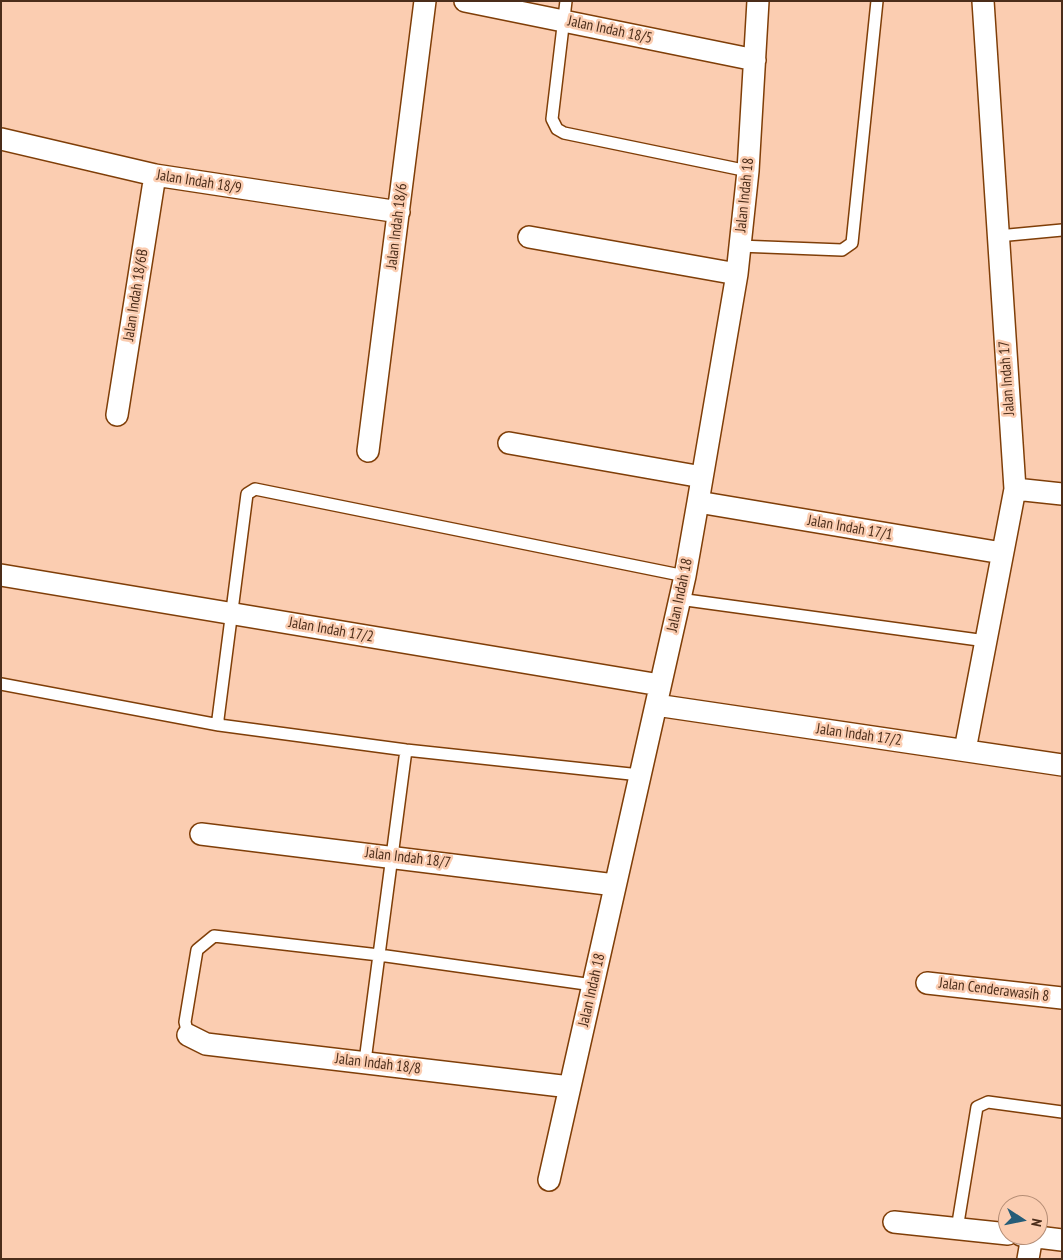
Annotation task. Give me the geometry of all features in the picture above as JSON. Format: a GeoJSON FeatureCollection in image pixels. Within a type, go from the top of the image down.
{"type":"FeatureCollection","features":[{"type":"Feature","properties":{"kind":"street","name":"Jalan Indah 18/6"},"geometry":{"type":"LineString","coordinates":[[368,451],[425,1]]}},
{"type":"Feature","properties":{"kind":"street","name":"Jalan Indah 18/5"},"geometry":{"type":"LineString","coordinates":[[465,1],[565,11],[755,60]]}},
{"type":"Feature","properties":{"kind":"street","name":"Jalan Indah 18"},"geometry":{"type":"LineString","coordinates":[[549,1180],[685,576],[737,274],[748,171],[758,1]]}},
{"type":"Feature","properties":{"kind":"street","name":"Jalan Indah 17"},"geometry":{"type":"LineString","coordinates":[[965,750],[1015,489],[983,1]]}},
{"type":"Feature","properties":{"kind":"street","name":"Jalan Indah 18/9"},"geometry":{"type":"LineString","coordinates":[[1,138],[155,175],[399,212]]}},
{"type":"Feature","properties":{"kind":"street","name":"Jalan Indah 18/6B"},"geometry":{"type":"LineString","coordinates":[[116,415],[155,175]]}},
{"type":"Feature","properties":{"kind":"street"},"geometry":{"type":"LineString","coordinates":[[529,237],[737,274]]}},
{"type":"Feature","properties":{"kind":"street"},"geometry":{"type":"LineString","coordinates":[[509,443],[702,477]]}},
{"type":"Feature","properties":{"kind":"street"},"geometry":{"type":"LineString","coordinates":[[1015,489],[1062,494]]}},
{"type":"Feature","properties":{"kind":"street","name":"Jalan Indah 17/1"},"geometry":{"type":"LineString","coordinates":[[698,502],[1002,553]]}},
{"type":"Feature","properties":{"kind":"street","name":"Jalan Indah 17/2"},"geometry":{"type":"LineString","coordinates":[[1,575],[232,614],[658,695],[965,750],[1062,765]]}},
{"type":"Feature","properties":{"kind":"street","name":"Jalan Indah 18/7"},"geometry":{"type":"LineString","coordinates":[[201,834],[393,856],[615,885]]}},
{"type":"Feature","properties":{"kind":"street","name":"Jalan Cenderawasih 8"},"geometry":{"type":"LineString","coordinates":[[927,982],[1062,998]]}},
{"type":"Feature","properties":{"kind":"street","name":"Jalan Indah 18/8"},"geometry":{"type":"LineString","coordinates":[[188,1035],[206,1044],[365,1061],[570,1087]]}},
{"type":"Feature","properties":{"kind":"street"},"geometry":{"type":"LineString","coordinates":[[894,1222],[998,1233]]}},
{"type":"Feature","properties":{"kind":"street"},"geometry":{"type":"LineString","coordinates":[[1048,1238],[1062,1240]]}},
{"type":"Feature","properties":{"kind":"street"},"geometry":{"type":"LineString","coordinates":[[1027,1245],[1028,1259]]}},
{"type":"Feature","properties":{"kind":"lane"},"geometry":{"type":"LineString","coordinates":[[740,246],[842,250],[852,243],[877,1]]}},
{"type":"Feature","properties":{"kind":"lane"},"geometry":{"type":"LineString","coordinates":[[565,11],[552,119],[557,129],[564,133],[748,171]]}},
{"type":"Feature","properties":{"kind":"lane"},"geometry":{"type":"LineString","coordinates":[[998,236],[1062,230]]}},
{"type":"Feature","properties":{"kind":"lane"},"geometry":{"type":"LineString","coordinates":[[219,725],[218,718],[247,494],[255,489],[685,576]]}},
{"type":"Feature","properties":{"kind":"lane"},"geometry":{"type":"LineString","coordinates":[[679,599],[986,641]]}},
{"type":"Feature","properties":{"kind":"lane"},"geometry":{"type":"LineString","coordinates":[[1,684],[219,725],[406,750],[640,775]]}},
{"type":"Feature","properties":{"kind":"lane"},"geometry":{"type":"LineString","coordinates":[[365,1061],[406,750]]}},
{"type":"Feature","properties":{"kind":"lane"},"geometry":{"type":"LineString","coordinates":[[188,1035],[185,1022],[197,950],[214,936],[379,954],[593,985]]}},
{"type":"Feature","properties":{"kind":"lane"},"geometry":{"type":"LineString","coordinates":[[958,1229],[977,1107],[988,1102],[1062,1112]]}}]}
